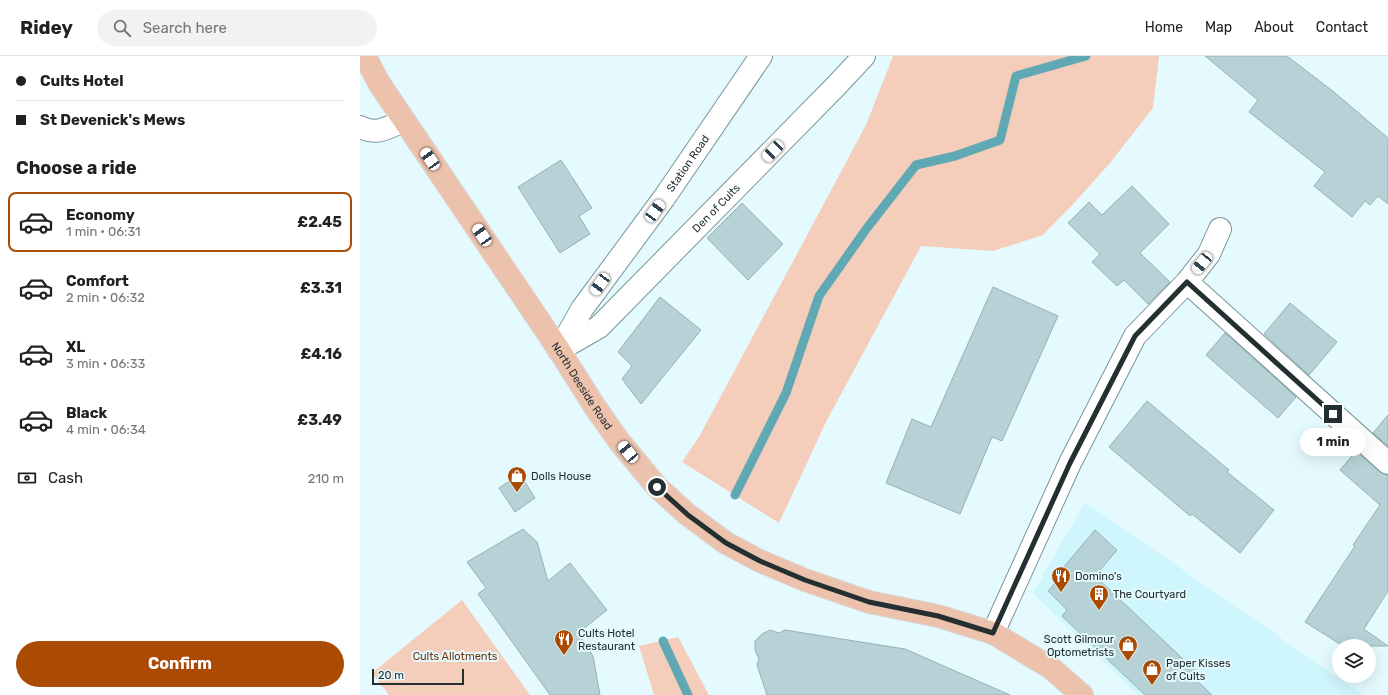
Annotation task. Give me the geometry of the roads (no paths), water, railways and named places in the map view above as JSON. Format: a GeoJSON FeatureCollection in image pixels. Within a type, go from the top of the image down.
{"type":"FeatureCollection","features":[{"type":"Feature","properties":{"kind":"main road","name":"North Deeside Road"},"geometry":{"type":"LineString","coordinates":[[365,56],[379,83],[404,121],[619,441],[657,487],[688,515],[726,543],[760,561],[805,580],[869,602],[938,616],[993,633],[1051,668],[1082,695]]}},
{"type":"Feature","properties":{"kind":"street","name":"Station Road"},"geometry":{"type":"LineString","coordinates":[[559,350],[582,309],[664,198],[761,56]]}},
{"type":"Feature","properties":{"kind":"street","name":"Den of Cults"},"geometry":{"type":"LineString","coordinates":[[559,350],[599,327],[864,56]]}},
{"type":"Feature","properties":{"kind":"street"},"geometry":{"type":"LineString","coordinates":[[360,126],[368,131],[376,132],[404,121]]}},
{"type":"Feature","properties":{"kind":"street"},"geometry":{"type":"LineString","coordinates":[[993,633],[1070,463],[1135,336],[1187,282],[1209,254],[1220,229]]}},
{"type":"Feature","properties":{"kind":"street"},"geometry":{"type":"LineString","coordinates":[[1187,282],[1388,463]]}},
{"type":"Feature","properties":{"kind":"waterway"},"geometry":{"type":"LineString","coordinates":[[735,495],[786,393],[819,296],[867,228],[916,165],[955,156],[1000,140],[1016,76],[1086,56]]}},
{"type":"Feature","properties":{"kind":"waterway"},"geometry":{"type":"LineString","coordinates":[[663,641],[688,695]]}},
{"type":"Feature","properties":{"kind":"place","name":"Dolls House"},"geometry":{"type":"Point","coordinates":[517,493]}},
{"type":"Feature","properties":{"kind":"place","name":"Domino's"},"geometry":{"type":"Point","coordinates":[1061,593]}},
{"type":"Feature","properties":{"kind":"place","name":"The Courtyard"},"geometry":{"type":"Point","coordinates":[1099,611]}},
{"type":"Feature","properties":{"kind":"place","name":"Cults Hotel Restaurant"},"geometry":{"type":"Point","coordinates":[564,656]}},
{"type":"Feature","properties":{"kind":"place","name":"Scott Gilmour Optometrists"},"geometry":{"type":"Point","coordinates":[1128,662]}},
{"type":"Feature","properties":{"kind":"place","name":"Paper Kisses of Cults"},"geometry":{"type":"Point","coordinates":[1152,686]}},
{"type":"Feature","properties":{"kind":"park label","name":"Cults Allotments"},"geometry":{"type":"Point","coordinates":[455,656]}}]}
